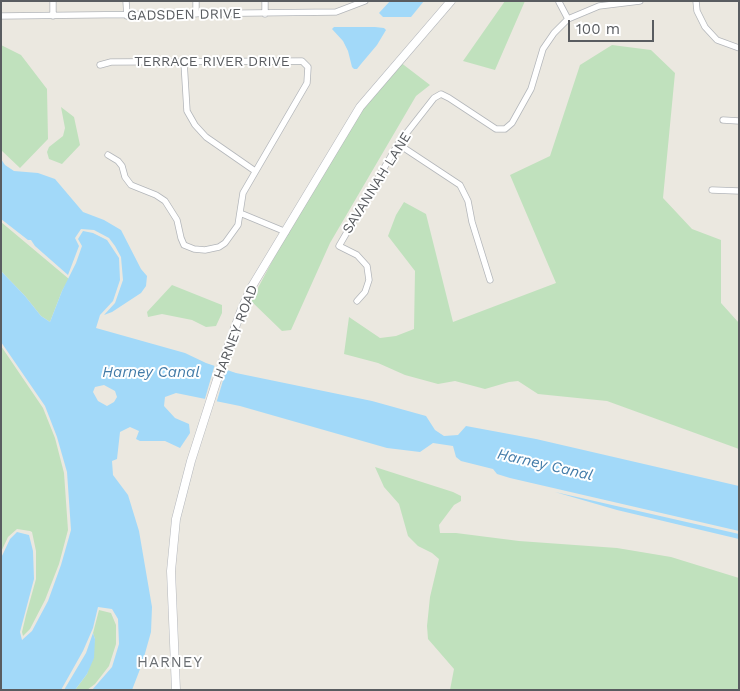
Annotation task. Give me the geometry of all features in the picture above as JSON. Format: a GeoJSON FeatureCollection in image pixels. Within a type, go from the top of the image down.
{"type":"FeatureCollection","features":[{"type":"Feature","properties":{"kind":"street"},"geometry":{"type":"LineString","coordinates":[[53,1],[53,16]]}},
{"type":"Feature","properties":{"kind":"street"},"geometry":{"type":"LineString","coordinates":[[126,1],[127,16]]}},
{"type":"Feature","properties":{"kind":"street"},"geometry":{"type":"LineString","coordinates":[[196,1],[196,14]]}},
{"type":"Feature","properties":{"kind":"street"},"geometry":{"type":"LineString","coordinates":[[265,1],[265,14]]}},
{"type":"Feature","properties":{"kind":"street","name":"GADSDEN DRIVE"},"geometry":{"type":"LineString","coordinates":[[1,16],[127,16],[336,12],[365,1]]}},
{"type":"Feature","properties":{"kind":"street","name":"HARNEY ROAD"},"geometry":{"type":"LineString","coordinates":[[176,690],[171,571],[176,518],[191,461],[224,358],[252,288],[360,107],[451,1]]}},
{"type":"Feature","properties":{"kind":"street","name":"SAVANNAH LANE"},"geometry":{"type":"LineString","coordinates":[[357,301],[365,292],[369,280],[367,266],[357,255],[339,246],[398,144],[434,98],[441,94],[496,129],[505,129],[512,123],[531,89],[544,49],[554,34],[568,19],[599,6],[640,1]]}},
{"type":"Feature","properties":{"kind":"street"},"geometry":{"type":"LineString","coordinates":[[696,1],[697,11],[705,27],[717,40],[739,48]]}},
{"type":"Feature","properties":{"kind":"street"},"geometry":{"type":"LineString","coordinates":[[559,2],[568,19]]}},
{"type":"Feature","properties":{"kind":"street","name":"TERRACE RIVER DRIVE"},"geometry":{"type":"LineString","coordinates":[[100,65],[110,62],[302,61],[308,67],[307,84],[254,171],[243,193],[238,224],[225,243],[219,247],[205,250],[194,249],[184,245],[177,220],[165,201],[156,195],[131,185],[125,177],[122,166],[108,155]]}},
{"type":"Feature","properties":{"kind":"street"},"geometry":{"type":"LineString","coordinates":[[184,62],[187,111],[194,125],[206,137],[254,171]]}},
{"type":"Feature","properties":{"kind":"street"},"geometry":{"type":"LineString","coordinates":[[723,120],[739,121]]}},
{"type":"Feature","properties":{"kind":"street"},"geometry":{"type":"LineString","coordinates":[[398,144],[460,185],[468,201],[472,222],[490,280]]}},
{"type":"Feature","properties":{"kind":"street"},"geometry":{"type":"LineString","coordinates":[[712,190],[739,191]]}},
{"type":"Feature","properties":{"kind":"street"},"geometry":{"type":"LineString","coordinates":[[240,213],[286,232]]}},
{"type":"Feature","properties":{"kind":"green space"},"geometry":{"type":"Polygon","coordinates":[[[505,1],[525,1],[495,70],[463,61],[505,1]]]}},
{"type":"Feature","properties":{"kind":"green space"},"geometry":{"type":"Polygon","coordinates":[[[1,45],[21,55],[47,89],[48,139],[20,168],[1,150],[1,45]]]}},
{"type":"Feature","properties":{"kind":"green space"},"geometry":{"type":"Polygon","coordinates":[[[612,45],[651,50],[675,73],[663,198],[692,229],[721,240],[721,303],[739,323],[739,449],[607,401],[538,394],[518,381],[485,389],[455,381],[438,384],[405,375],[378,363],[344,354],[349,317],[380,338],[396,336],[414,329],[415,271],[388,236],[396,215],[404,202],[426,214],[453,322],[556,283],[510,175],[550,156],[580,65],[612,45]]]}},
{"type":"Feature","properties":{"kind":"green space"},"geometry":{"type":"Polygon","coordinates":[[[400,62],[430,85],[416,96],[330,243],[291,330],[282,331],[251,301],[292,224],[354,119],[400,62]]]}},
{"type":"Feature","properties":{"kind":"green space"},"geometry":{"type":"Polygon","coordinates":[[[61,107],[74,117],[80,145],[62,164],[49,159],[47,152],[49,147],[63,136],[65,128],[61,107]]]}},
{"type":"Feature","properties":{"kind":"green space"},"geometry":{"type":"Polygon","coordinates":[[[1,222],[69,279],[62,291],[50,322],[41,316],[1,271],[1,222]]]}},
{"type":"Feature","properties":{"kind":"green space"},"geometry":{"type":"Polygon","coordinates":[[[172,285],[222,305],[222,313],[216,326],[206,327],[192,320],[162,314],[148,317],[147,312],[172,285]]]}},
{"type":"Feature","properties":{"kind":"green space"},"geometry":{"type":"Polygon","coordinates":[[[1,346],[43,408],[55,438],[64,473],[68,530],[59,564],[45,600],[30,629],[23,636],[22,632],[36,579],[36,551],[32,532],[17,529],[8,537],[1,552],[1,346]]]}},
{"type":"Feature","properties":{"kind":"green space"},"geometry":{"type":"Polygon","coordinates":[[[375,467],[461,496],[461,501],[454,505],[439,525],[440,533],[617,548],[671,557],[739,578],[739,690],[450,690],[454,669],[428,639],[427,626],[430,597],[439,559],[418,546],[408,536],[399,504],[384,487],[375,467]]]}},
{"type":"Feature","properties":{"kind":"green space"},"geometry":{"type":"Polygon","coordinates":[[[99,610],[111,613],[116,625],[116,644],[109,666],[95,684],[87,690],[75,690],[87,674],[95,639],[93,633],[99,610]]]}},
{"type":"Feature","properties":{"kind":"water"},"geometry":{"type":"Polygon","coordinates":[[[390,1],[424,1],[411,17],[383,17],[379,13],[390,1]]]}},
{"type":"Feature","properties":{"kind":"water"},"geometry":{"type":"Polygon","coordinates":[[[334,27],[375,27],[386,30],[377,45],[357,69],[354,69],[343,41],[332,29],[334,27]]]}},
{"type":"Feature","properties":{"kind":"water"},"geometry":{"type":"Polygon","coordinates":[[[1,159],[5,165],[14,171],[38,173],[55,179],[83,212],[104,220],[121,230],[141,269],[147,276],[146,286],[141,293],[112,312],[104,315],[115,303],[123,280],[121,257],[109,238],[94,230],[81,229],[75,238],[79,246],[68,275],[35,246],[31,240],[28,240],[1,219],[1,159]]]}},
{"type":"Feature","properties":{"kind":"water","name":"Harney Canal"},"geometry":{"type":"Polygon","coordinates":[[[83,231],[93,233],[107,240],[119,258],[120,280],[113,301],[100,315],[96,328],[185,353],[206,363],[236,373],[372,401],[426,416],[435,430],[444,436],[458,435],[466,426],[536,439],[739,486],[739,531],[510,478],[497,474],[493,469],[461,461],[456,457],[453,446],[433,443],[420,452],[387,448],[240,406],[176,393],[165,397],[164,406],[175,418],[189,424],[190,433],[180,448],[165,441],[140,441],[136,439],[139,431],[130,427],[120,432],[117,459],[112,461],[113,475],[128,495],[139,531],[152,607],[151,632],[132,690],[92,690],[112,667],[119,644],[118,619],[112,609],[98,607],[93,628],[83,651],[61,690],[1,690],[1,558],[10,539],[17,532],[29,535],[33,551],[34,579],[20,632],[22,640],[32,631],[48,601],[71,530],[67,472],[57,437],[45,406],[1,342],[1,271],[41,316],[50,322],[82,246],[78,239],[83,231]],[[104,385],[95,387],[93,392],[98,401],[107,406],[114,402],[117,397],[115,391],[104,385]]]}},
{"type":"Feature","properties":{"kind":"water"},"geometry":{"type":"Polygon","coordinates":[[[555,492],[739,534],[739,539],[617,510],[555,492]]]}},
{"type":"Feature","properties":{"kind":"water"},"geometry":{"type":"Polygon","coordinates":[[[93,633],[95,639],[94,658],[87,674],[75,690],[64,690],[86,653],[93,633]]]}},
{"type":"Feature","properties":{"kind":"pier"},"geometry":{"type":"Polygon","coordinates":[[[215,364],[227,367],[216,404],[204,402],[215,364]]]}},
{"type":"Feature","properties":{"kind":"district","name":"HARNEY"},"geometry":{"type":"Point","coordinates":[170,663]}}]}
